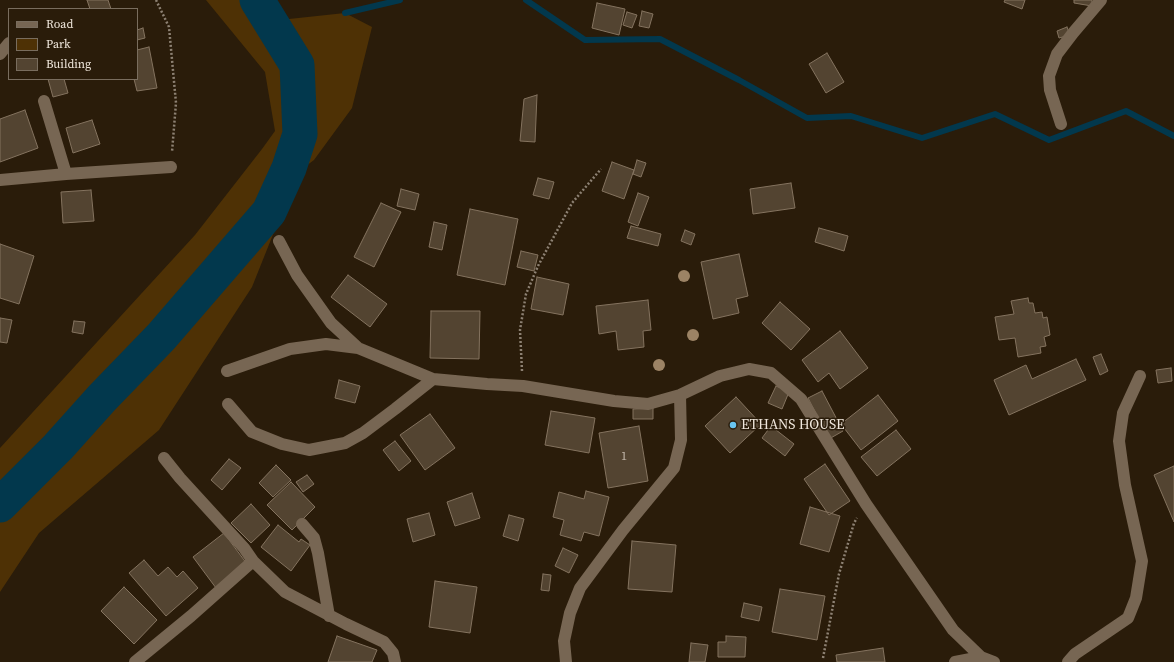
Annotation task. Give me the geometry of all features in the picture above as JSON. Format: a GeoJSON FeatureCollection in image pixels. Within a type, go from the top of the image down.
{"type":"FeatureCollection","features":[{"type":"Feature","properties":{"kind":"street"},"geometry":{"type":"LineString","coordinates":[[1061,124],[1050,90],[1049,76],[1057,54],[1073,32],[1101,0]]}},
{"type":"Feature","properties":{"kind":"street"},"geometry":{"type":"LineString","coordinates":[[0,54],[8,44]]}},
{"type":"Feature","properties":{"kind":"street"},"geometry":{"type":"LineString","coordinates":[[44,100],[66,174]]}},
{"type":"Feature","properties":{"kind":"street"},"geometry":{"type":"LineString","coordinates":[[0,180],[171,167]]}},
{"type":"Feature","properties":{"kind":"street"},"geometry":{"type":"LineString","coordinates":[[279,241],[297,275],[331,323],[358,348]]}},
{"type":"Feature","properties":{"kind":"street"},"geometry":{"type":"LineString","coordinates":[[227,370],[290,349],[326,344],[358,348],[433,379],[523,386],[648,404],[680,395],[720,376],[749,369],[771,373],[801,399],[866,504],[953,630],[981,658]]}},
{"type":"Feature","properties":{"kind":"street"},"geometry":{"type":"LineString","coordinates":[[1068,662],[1075,654],[1128,618],[1136,598],[1142,561],[1125,485],[1119,441],[1123,413],[1140,376]]}},
{"type":"Feature","properties":{"kind":"street"},"geometry":{"type":"LineString","coordinates":[[228,404],[252,432],[282,444],[308,450],[345,443],[363,433],[433,379]]}},
{"type":"Feature","properties":{"kind":"street"},"geometry":{"type":"LineString","coordinates":[[566,662],[564,641],[570,612],[580,588],[623,530],[674,468],[681,440],[680,395]]}},
{"type":"Feature","properties":{"kind":"street"},"geometry":{"type":"LineString","coordinates":[[164,458],[253,560],[284,592],[329,616],[384,642],[393,653],[395,662]]}},
{"type":"Feature","properties":{"kind":"street"},"geometry":{"type":"LineString","coordinates":[[302,524],[314,538],[329,616]]}},
{"type":"Feature","properties":{"kind":"street"},"geometry":{"type":"LineString","coordinates":[[135,662],[191,616],[253,560]]}},
{"type":"Feature","properties":{"kind":"street"},"geometry":{"type":"LineString","coordinates":[[955,662],[981,658],[994,662]]}},
{"type":"Feature","properties":{"kind":"path"},"geometry":{"type":"LineString","coordinates":[[156,0],[169,27],[176,103],[171,167]]}},
{"type":"Feature","properties":{"kind":"path"},"geometry":{"type":"LineString","coordinates":[[523,386],[520,330],[526,294],[538,266],[572,203],[601,169]]}},
{"type":"Feature","properties":{"kind":"path"},"geometry":{"type":"LineString","coordinates":[[823,658],[841,566],[854,523],[866,504]]}},
{"type":"Feature","properties":{"kind":"green space"},"geometry":{"type":"Polygon","coordinates":[[[206,0],[274,0],[289,19],[345,13],[372,27],[352,108],[314,160],[298,172],[252,287],[159,430],[39,533],[0,592],[0,448],[195,235],[275,131],[265,72],[206,0]]]}},
{"type":"Feature","properties":{"kind":"building"},"geometry":{"type":"Polygon","coordinates":[[[87,0],[108,0],[111,8],[90,8],[87,0]]]}},
{"type":"Feature","properties":{"kind":"building"},"geometry":{"type":"Polygon","coordinates":[[[1005,0],[1025,0],[1022,9],[1004,2],[1005,0]]]}},
{"type":"Feature","properties":{"kind":"building"},"geometry":{"type":"Polygon","coordinates":[[[1074,0],[1092,0],[1092,6],[1074,3],[1074,0]]]}},
{"type":"Feature","properties":{"kind":"building"},"geometry":{"type":"Polygon","coordinates":[[[597,3],[625,9],[619,35],[592,28],[597,3]]]}},
{"type":"Feature","properties":{"kind":"building"},"geometry":{"type":"Polygon","coordinates":[[[642,11],[653,14],[649,28],[639,26],[642,11]]]}},
{"type":"Feature","properties":{"kind":"building"},"geometry":{"type":"Polygon","coordinates":[[[627,12],[637,15],[632,28],[623,25],[627,12]]]}},
{"type":"Feature","properties":{"kind":"building"},"geometry":{"type":"Polygon","coordinates":[[[1067,27],[1070,35],[1059,38],[1057,31],[1067,27]]]}},
{"type":"Feature","properties":{"kind":"building"},"geometry":{"type":"Polygon","coordinates":[[[143,28],[145,38],[138,40],[138,30],[143,28]]]}},
{"type":"Feature","properties":{"kind":"building"},"geometry":{"type":"Polygon","coordinates":[[[149,47],[157,88],[137,91],[134,80],[138,80],[138,50],[149,47]]]}},
{"type":"Feature","properties":{"kind":"building"},"geometry":{"type":"Polygon","coordinates":[[[827,53],[844,82],[826,93],[809,64],[827,53]]]}},
{"type":"Feature","properties":{"kind":"building"},"geometry":{"type":"Polygon","coordinates":[[[48,80],[64,80],[68,93],[53,97],[48,80]]]}},
{"type":"Feature","properties":{"kind":"building"},"geometry":{"type":"Polygon","coordinates":[[[537,95],[535,142],[520,141],[524,99],[537,95]]]}},
{"type":"Feature","properties":{"kind":"building"},"geometry":{"type":"Polygon","coordinates":[[[25,110],[38,148],[0,162],[0,119],[25,110]]]}},
{"type":"Feature","properties":{"kind":"building"},"geometry":{"type":"Polygon","coordinates":[[[92,120],[100,144],[73,153],[66,128],[92,120]]]}},
{"type":"Feature","properties":{"kind":"building"},"geometry":{"type":"Polygon","coordinates":[[[637,160],[646,163],[641,177],[633,174],[637,160]]]}},
{"type":"Feature","properties":{"kind":"building"},"geometry":{"type":"Polygon","coordinates":[[[612,162],[634,170],[624,199],[602,191],[612,162]]]}},
{"type":"Feature","properties":{"kind":"building"},"geometry":{"type":"Polygon","coordinates":[[[538,178],[554,182],[549,199],[533,195],[538,178]]]}},
{"type":"Feature","properties":{"kind":"building"},"geometry":{"type":"Polygon","coordinates":[[[791,183],[795,208],[753,214],[750,189],[791,183]]]}},
{"type":"Feature","properties":{"kind":"building"},"geometry":{"type":"Polygon","coordinates":[[[401,189],[419,194],[415,210],[397,206],[401,189]]]}},
{"type":"Feature","properties":{"kind":"building"},"geometry":{"type":"Polygon","coordinates":[[[91,190],[94,221],[63,223],[61,192],[91,190]]]}},
{"type":"Feature","properties":{"kind":"building"},"geometry":{"type":"Polygon","coordinates":[[[638,193],[649,197],[638,226],[628,222],[638,193]]]}},
{"type":"Feature","properties":{"kind":"building"},"geometry":{"type":"Polygon","coordinates":[[[381,203],[401,212],[374,267],[354,257],[381,203]]]}},
{"type":"Feature","properties":{"kind":"building"},"geometry":{"type":"Polygon","coordinates":[[[470,209],[518,219],[505,285],[457,275],[470,209]]]}},
{"type":"Feature","properties":{"kind":"building"},"geometry":{"type":"Polygon","coordinates":[[[434,222],[447,225],[442,250],[429,247],[434,222]]]}},
{"type":"Feature","properties":{"kind":"building"},"geometry":{"type":"Polygon","coordinates":[[[631,226],[661,234],[658,246],[627,238],[631,226]]]}},
{"type":"Feature","properties":{"kind":"building"},"geometry":{"type":"Polygon","coordinates":[[[819,228],[848,236],[844,251],[815,242],[819,228]]]}},
{"type":"Feature","properties":{"kind":"building"},"geometry":{"type":"Polygon","coordinates":[[[685,230],[695,234],[691,245],[681,241],[685,230]]]}},
{"type":"Feature","properties":{"kind":"building"},"geometry":{"type":"Polygon","coordinates":[[[0,244],[34,256],[19,304],[0,298],[0,244]]]}},
{"type":"Feature","properties":{"kind":"building"},"geometry":{"type":"Polygon","coordinates":[[[521,251],[538,255],[534,271],[517,267],[521,251]]]}},
{"type":"Feature","properties":{"kind":"building"},"geometry":{"type":"Polygon","coordinates":[[[739,254],[748,296],[736,299],[739,313],[713,319],[701,262],[739,254]]]}},
{"type":"Feature","properties":{"kind":"building"},"geometry":{"type":"Polygon","coordinates":[[[348,275],[387,304],[370,327],[331,297],[348,275]]]}},
{"type":"Feature","properties":{"kind":"building"},"geometry":{"type":"Polygon","coordinates":[[[537,277],[569,284],[563,315],[531,309],[537,277]]]}},
{"type":"Feature","properties":{"kind":"building"},"geometry":{"type":"Polygon","coordinates":[[[1028,298],[1029,303],[1033,303],[1035,313],[1042,312],[1043,318],[1047,317],[1050,335],[1044,337],[1046,346],[1040,347],[1041,353],[1018,357],[1015,338],[999,340],[995,317],[1014,314],[1011,301],[1028,298]]]}},
{"type":"Feature","properties":{"kind":"building"},"geometry":{"type":"Polygon","coordinates":[[[648,300],[651,330],[643,331],[644,347],[618,350],[616,331],[599,334],[596,306],[648,300]]]}},
{"type":"Feature","properties":{"kind":"building"},"geometry":{"type":"Polygon","coordinates":[[[780,302],[810,329],[791,350],[762,323],[780,302]]]}},
{"type":"Feature","properties":{"kind":"building"},"geometry":{"type":"Polygon","coordinates":[[[431,311],[480,311],[479,359],[430,358],[431,311]]]}},
{"type":"Feature","properties":{"kind":"building"},"geometry":{"type":"Polygon","coordinates":[[[0,318],[12,320],[7,343],[0,342],[0,318]]]}},
{"type":"Feature","properties":{"kind":"building"},"geometry":{"type":"Polygon","coordinates":[[[74,321],[85,322],[83,334],[72,332],[74,321]]]}},
{"type":"Feature","properties":{"kind":"building"},"geometry":{"type":"Polygon","coordinates":[[[840,331],[868,368],[840,389],[829,373],[818,382],[802,360],[840,331]]]}},
{"type":"Feature","properties":{"kind":"building"},"geometry":{"type":"Polygon","coordinates":[[[1101,354],[1108,371],[1100,375],[1093,357],[1101,354]]]}},
{"type":"Feature","properties":{"kind":"building"},"geometry":{"type":"Polygon","coordinates":[[[1076,359],[1086,380],[1009,415],[994,380],[1026,365],[1032,379],[1076,359]]]}},
{"type":"Feature","properties":{"kind":"building"},"geometry":{"type":"Polygon","coordinates":[[[1171,368],[1172,381],[1158,383],[1156,370],[1171,368]]]}},
{"type":"Feature","properties":{"kind":"building"},"geometry":{"type":"Polygon","coordinates":[[[339,380],[360,386],[355,403],[335,398],[339,380]]]}},
{"type":"Feature","properties":{"kind":"building"},"geometry":{"type":"Polygon","coordinates":[[[776,386],[789,392],[782,409],[768,403],[776,386]]]}},
{"type":"Feature","properties":{"kind":"building"},"geometry":{"type":"Polygon","coordinates":[[[822,391],[843,431],[829,439],[808,398],[822,391]]]}},
{"type":"Feature","properties":{"kind":"building"},"geometry":{"type":"Polygon","coordinates":[[[878,395],[898,421],[861,450],[841,424],[878,395]]]}},
{"type":"Feature","properties":{"kind":"building","name":"ETHANS HOUSE"},"geometry":{"type":"Polygon","coordinates":[[[736,397],[761,424],[730,453],[705,426],[736,397]]]}},
{"type":"Feature","properties":{"kind":"building"},"geometry":{"type":"Polygon","coordinates":[[[653,408],[653,419],[633,419],[633,409],[653,408]]]}},
{"type":"Feature","properties":{"kind":"building"},"geometry":{"type":"Polygon","coordinates":[[[551,411],[595,418],[589,453],[545,445],[551,411]]]}},
{"type":"Feature","properties":{"kind":"building"},"geometry":{"type":"Polygon","coordinates":[[[430,414],[455,448],[425,470],[400,435],[430,414]]]}},
{"type":"Feature","properties":{"kind":"building"},"geometry":{"type":"Polygon","coordinates":[[[639,426],[648,481],[608,488],[599,433],[639,426]]]}},
{"type":"Feature","properties":{"kind":"building"},"geometry":{"type":"Polygon","coordinates":[[[771,426],[794,444],[785,456],[762,438],[771,426]]]}},
{"type":"Feature","properties":{"kind":"building"},"geometry":{"type":"Polygon","coordinates":[[[896,430],[911,449],[877,476],[861,457],[896,430]]]}},
{"type":"Feature","properties":{"kind":"building"},"geometry":{"type":"Polygon","coordinates":[[[395,441],[411,461],[399,471],[383,450],[395,441]]]}},
{"type":"Feature","properties":{"kind":"building"},"geometry":{"type":"Polygon","coordinates":[[[229,459],[241,468],[222,490],[211,480],[229,459]]]}},
{"type":"Feature","properties":{"kind":"building"},"geometry":{"type":"Polygon","coordinates":[[[825,464],[850,501],[829,515],[804,479],[825,464]]]}},
{"type":"Feature","properties":{"kind":"building"},"geometry":{"type":"Polygon","coordinates":[[[276,465],[291,480],[273,497],[259,483],[276,465]]]}},
{"type":"Feature","properties":{"kind":"building"},"geometry":{"type":"Polygon","coordinates":[[[1174,466],[1174,522],[1154,475],[1174,466]]]}},
{"type":"Feature","properties":{"kind":"building"},"geometry":{"type":"Polygon","coordinates":[[[307,475],[314,484],[303,492],[296,482],[307,475]]]}},
{"type":"Feature","properties":{"kind":"building"},"geometry":{"type":"Polygon","coordinates":[[[291,482],[315,507],[292,530],[267,505],[291,482]]]}},
{"type":"Feature","properties":{"kind":"building"},"geometry":{"type":"Polygon","coordinates":[[[586,491],[609,497],[599,536],[584,532],[581,541],[560,535],[564,520],[553,517],[559,492],[584,499],[586,491]]]}},
{"type":"Feature","properties":{"kind":"building"},"geometry":{"type":"Polygon","coordinates":[[[472,493],[480,518],[455,526],[447,502],[472,493]]]}},
{"type":"Feature","properties":{"kind":"building"},"geometry":{"type":"Polygon","coordinates":[[[251,504],[270,525],[251,543],[231,523],[251,504]]]}},
{"type":"Feature","properties":{"kind":"building"},"geometry":{"type":"Polygon","coordinates":[[[810,507],[840,516],[829,552],[800,544],[810,507]]]}},
{"type":"Feature","properties":{"kind":"building"},"geometry":{"type":"Polygon","coordinates":[[[429,513],[435,535],[413,542],[407,519],[429,513]]]}},
{"type":"Feature","properties":{"kind":"building"},"geometry":{"type":"Polygon","coordinates":[[[509,515],[524,519],[518,541],[503,536],[509,515]]]}},
{"type":"Feature","properties":{"kind":"building"},"geometry":{"type":"Polygon","coordinates":[[[278,525],[299,542],[301,539],[310,545],[291,571],[261,547],[278,525]]]}},
{"type":"Feature","properties":{"kind":"building"},"geometry":{"type":"Polygon","coordinates":[[[224,533],[247,564],[216,588],[193,557],[224,533]]]}},
{"type":"Feature","properties":{"kind":"building"},"geometry":{"type":"Polygon","coordinates":[[[632,541],[676,545],[672,592],[628,589],[632,541]]]}},
{"type":"Feature","properties":{"kind":"building"},"geometry":{"type":"Polygon","coordinates":[[[563,548],[578,555],[569,573],[555,566],[563,548]]]}},
{"type":"Feature","properties":{"kind":"building"},"geometry":{"type":"Polygon","coordinates":[[[144,560],[158,576],[168,567],[177,577],[183,571],[198,588],[166,616],[129,573],[144,560]]]}},
{"type":"Feature","properties":{"kind":"building"},"geometry":{"type":"Polygon","coordinates":[[[543,574],[551,575],[549,591],[541,590],[543,574]]]}},
{"type":"Feature","properties":{"kind":"building"},"geometry":{"type":"Polygon","coordinates":[[[435,581],[477,587],[470,633],[429,627],[435,581]]]}},
{"type":"Feature","properties":{"kind":"building"},"geometry":{"type":"Polygon","coordinates":[[[124,587],[157,620],[134,644],[101,611],[124,587]]]}},
{"type":"Feature","properties":{"kind":"building"},"geometry":{"type":"Polygon","coordinates":[[[780,589],[825,596],[817,640],[772,632],[780,589]]]}},
{"type":"Feature","properties":{"kind":"building"},"geometry":{"type":"Polygon","coordinates":[[[744,603],[762,607],[759,621],[741,617],[744,603]]]}},
{"type":"Feature","properties":{"kind":"building"},"geometry":{"type":"Polygon","coordinates":[[[337,636],[377,650],[372,662],[328,662],[337,636]]]}},
{"type":"Feature","properties":{"kind":"building"},"geometry":{"type":"Polygon","coordinates":[[[726,636],[746,637],[745,657],[718,657],[718,642],[726,642],[726,636]]]}},
{"type":"Feature","properties":{"kind":"building"},"geometry":{"type":"Polygon","coordinates":[[[691,643],[708,645],[705,662],[689,662],[691,643]]]}},
{"type":"Feature","properties":{"kind":"building"},"geometry":{"type":"Polygon","coordinates":[[[883,648],[885,662],[837,662],[836,655],[883,648]]]}},
{"type":"Feature","properties":{"kind":"waterway"},"geometry":{"type":"LineString","coordinates":[[0,505],[58,447],[102,398],[161,337],[269,212],[289,168],[300,134],[297,65],[257,0]]}},
{"type":"Feature","properties":{"kind":"waterway"},"geometry":{"type":"LineString","coordinates":[[345,13],[400,0]]}},
{"type":"Feature","properties":{"kind":"waterway"},"geometry":{"type":"LineString","coordinates":[[526,0],[585,40],[660,39],[739,80],[807,118],[851,116],[922,138],[995,114],[1049,140],[1126,111],[1174,136]]}},
{"type":"Feature","properties":{"kind":"place","name":"ETHANS HOUSE"},"geometry":{"type":"Point","coordinates":[733,425]}}]}
